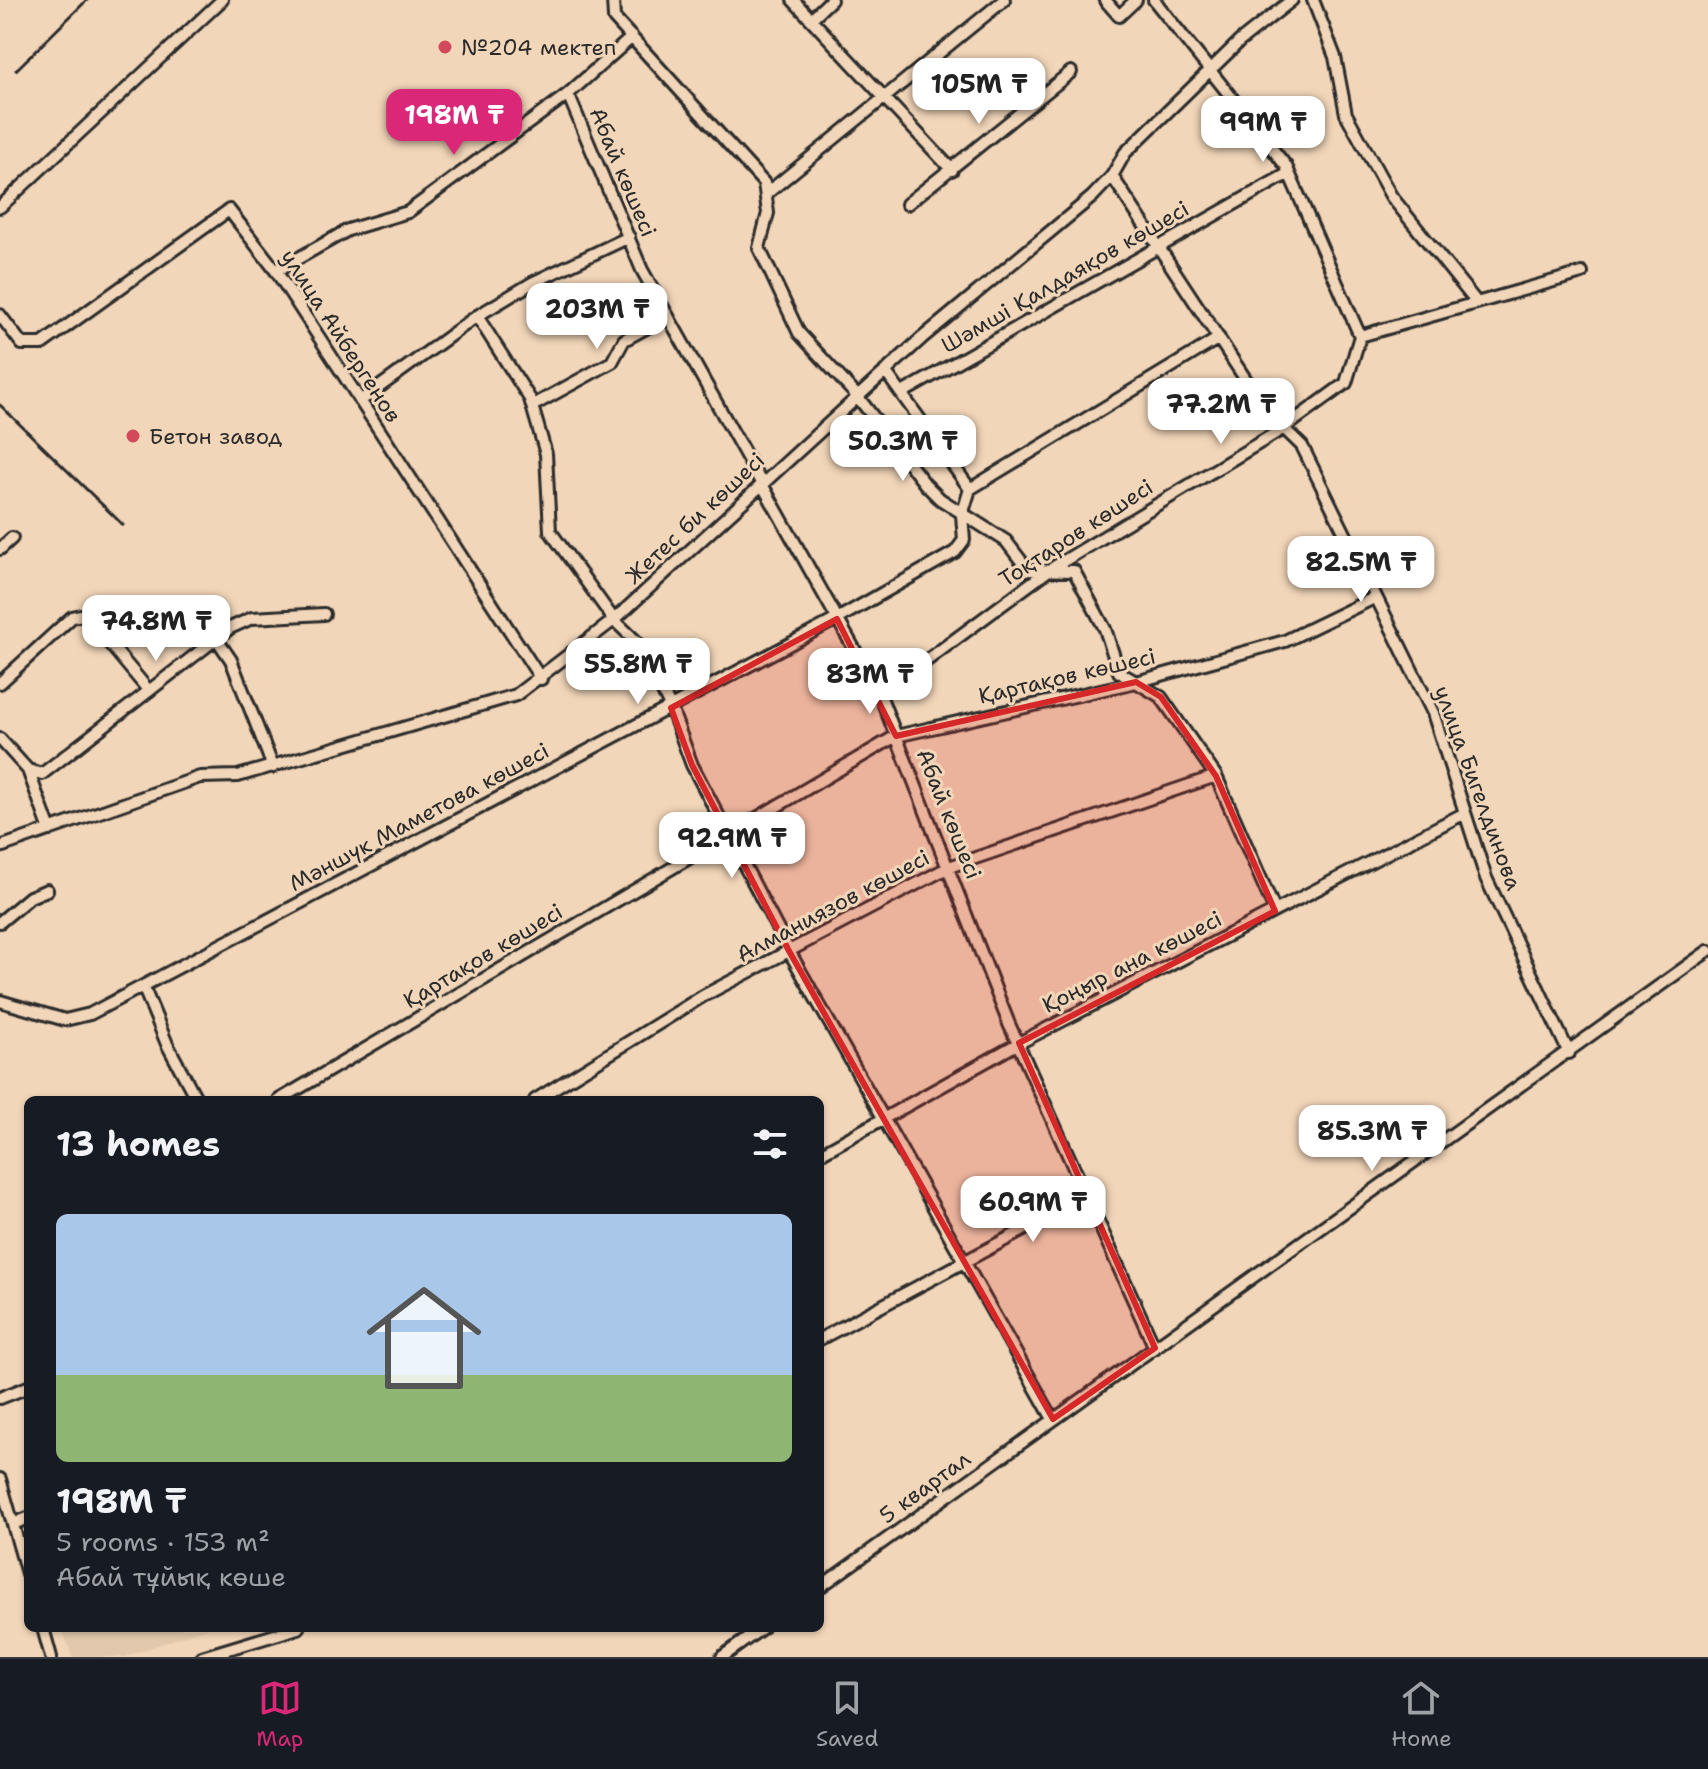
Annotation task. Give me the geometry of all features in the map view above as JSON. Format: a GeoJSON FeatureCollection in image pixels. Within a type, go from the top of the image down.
{"type":"FeatureCollection","features":[{"type":"Feature","properties":{"kind":"street"},"geometry":{"type":"LineString","coordinates":[[0,207],[222,0]]}},
{"type":"Feature","properties":{"kind":"street"},"geometry":{"type":"LineString","coordinates":[[613,0],[614,18],[764,183],[768,213],[759,248],[799,333],[857,396],[925,484],[962,515],[1006,541],[1028,570],[1074,571],[1105,629],[1119,672],[1161,697],[1216,776],[1275,911]]}},
{"type":"Feature","properties":{"kind":"street"},"geometry":{"type":"LineString","coordinates":[[793,0],[952,170]]}},
{"type":"Feature","properties":{"kind":"street"},"geometry":{"type":"LineString","coordinates":[[811,19],[831,0]]}},
{"type":"Feature","properties":{"kind":"street"},"geometry":{"type":"LineString","coordinates":[[766,194],[1004,0]]}},
{"type":"Feature","properties":{"kind":"street"},"geometry":{"type":"LineString","coordinates":[[1105,0],[1119,16],[1136,0]]}},
{"type":"Feature","properties":{"kind":"street"},"geometry":{"type":"LineString","coordinates":[[1154,0],[1289,173],[1360,336],[1582,273]]}},
{"type":"Feature","properties":{"kind":"street","name":"Жетес би көшесі"},"geometry":{"type":"LineString","coordinates":[[0,847],[200,777],[238,776],[273,767],[516,695],[541,679],[614,620],[885,371],[1092,197],[1112,176],[1125,153],[1210,71],[1292,0]]}},
{"type":"Feature","properties":{"kind":"street"},"geometry":{"type":"LineString","coordinates":[[1313,0],[1335,57],[1346,114],[1391,196],[1477,303]]}},
{"type":"Feature","properties":{"kind":"street"},"geometry":{"type":"LineString","coordinates":[[276,271],[348,230],[408,212],[568,94],[632,37]]}},
{"type":"Feature","properties":{"kind":"street"},"geometry":{"type":"LineString","coordinates":[[907,204],[1071,72]]}},
{"type":"Feature","properties":{"kind":"street","name":"Абай көшесі"},"geometry":{"type":"LineString","coordinates":[[568,94],[629,237],[668,316],[880,695],[1019,1043],[1155,1348]]}},
{"type":"Feature","properties":{"kind":"street","name":"Шәмші Қалдаяқов көшесі"},"geometry":{"type":"LineString","coordinates":[[902,393],[1289,173]]}},
{"type":"Feature","properties":{"kind":"street","name":"улица Бигелдинова"},"geometry":{"type":"LineString","coordinates":[[1112,176],[1267,412],[1302,446],[1433,713],[1486,878],[1569,1053]]}},
{"type":"Feature","properties":{"kind":"street","name":"улица Айбергенов"},"geometry":{"type":"LineString","coordinates":[[0,315],[22,344],[42,344],[229,210],[276,271],[541,679]]}},
{"type":"Feature","properties":{"kind":"street"},"geometry":{"type":"LineString","coordinates":[[360,401],[477,316],[532,283],[629,237]]}},
{"type":"Feature","properties":{"kind":"street"},"geometry":{"type":"LineString","coordinates":[[477,316],[532,406],[546,454],[550,531],[614,620],[638,643],[671,708],[692,765],[789,951],[881,1119],[1053,1419]]}},
{"type":"Feature","properties":{"kind":"street"},"geometry":{"type":"LineString","coordinates":[[532,406],[612,362],[624,340],[668,316]]}},
{"type":"Feature","properties":{"kind":"street","name":"Тоқтаров көшесі"},"geometry":{"type":"LineString","coordinates":[[880,695],[1049,570],[1284,428],[1346,383],[1360,336]]}},
{"type":"Feature","properties":{"kind":"street"},"geometry":{"type":"LineString","coordinates":[[885,371],[970,489],[1219,338]]}},
{"type":"Feature","properties":{"kind":"street","name":"Мәншүк Маметова көшесі"},"geometry":{"type":"LineString","coordinates":[[0,1001],[65,1020],[78,1019],[671,708],[955,552],[964,540],[962,515],[970,489]]}},
{"type":"Feature","properties":{"kind":"street"},"geometry":{"type":"LineString","coordinates":[[0,549],[12,538]]}},
{"type":"Feature","properties":{"kind":"street","name":"Қартақов көшесі"},"geometry":{"type":"LineString","coordinates":[[286,1096],[896,736],[1136,682],[1285,641],[1376,597]]}},
{"type":"Feature","properties":{"kind":"street"},"geometry":{"type":"LineString","coordinates":[[28,770],[42,774],[216,638],[252,618],[324,614]]}},
{"type":"Feature","properties":{"kind":"street"},"geometry":{"type":"LineString","coordinates":[[0,683],[72,617],[81,615],[90,620],[149,691]]}},
{"type":"Feature","properties":{"kind":"street"},"geometry":{"type":"LineString","coordinates":[[216,638],[231,660],[273,767]]}},
{"type":"Feature","properties":{"kind":"street"},"geometry":{"type":"LineString","coordinates":[[0,739],[28,770],[50,830]]}},
{"type":"Feature","properties":{"kind":"street","name":"Алманиязов көшесі"},"geometry":{"type":"LineString","coordinates":[[541,1096],[703,996],[949,867],[1216,776]]}},
{"type":"Feature","properties":{"kind":"street","name":"Қоңыр ана көшесі"},"geometry":{"type":"LineString","coordinates":[[824,1152],[1019,1043],[1465,813]]}},
{"type":"Feature","properties":{"kind":"street"},"geometry":{"type":"LineString","coordinates":[[0,922],[30,897],[47,890]]}},
{"type":"Feature","properties":{"kind":"street","name":"5 квартал"},"geometry":{"type":"LineString","coordinates":[[824,1584],[1708,951]]}},
{"type":"Feature","properties":{"kind":"street"},"geometry":{"type":"LineString","coordinates":[[143,986],[167,1044],[195,1096]]}},
{"type":"Feature","properties":{"kind":"street"},"geometry":{"type":"LineString","coordinates":[[824,1337],[1087,1196]]}},
{"type":"Feature","properties":{"kind":"street"},"geometry":{"type":"LineString","coordinates":[[0,1398],[24,1389]]}},
{"type":"Feature","properties":{"kind":"street"},"geometry":{"type":"LineString","coordinates":[[0,1479],[24,1563]]}},
{"type":"Feature","properties":{"kind":"street"},"geometry":{"type":"LineString","coordinates":[[13,1524],[24,1520]]}},
{"type":"Feature","properties":{"kind":"street"},"geometry":{"type":"LineString","coordinates":[[44,1632],[51,1657]]}},
{"type":"Feature","properties":{"kind":"street"},"geometry":{"type":"LineString","coordinates":[[202,1657],[285,1632]]}},
{"type":"Feature","properties":{"kind":"street"},"geometry":{"type":"LineString","coordinates":[[722,1657],[756,1632]]}},
{"type":"Feature","properties":{"kind":"highlighted area"},"geometry":{"type":"Polygon","coordinates":[[[837,619],[896,736],[1136,682],[1161,697],[1216,776],[1275,911],[1019,1043],[1155,1348],[1053,1419],[789,951],[692,765],[671,708],[837,619]]]}},
{"type":"Feature","properties":{"kind":"shaded area"},"geometry":{"type":"Polygon","coordinates":[[[63,1632],[196,1632],[124,1657],[72,1657],[63,1632]]]}},
{"type":"Feature","properties":{"kind":"railway"},"geometry":{"type":"LineString","coordinates":[[16,70],[87,0]]}},
{"type":"Feature","properties":{"kind":"railway"},"geometry":{"type":"LineString","coordinates":[[0,405],[123,525]]}},
{"type":"Feature","properties":{"kind":"place","name":"№204 мектеп"},"geometry":{"type":"Point","coordinates":[445,47]}},
{"type":"Feature","properties":{"kind":"place","name":"Бетон завод"},"geometry":{"type":"Point","coordinates":[133,436]}}]}
